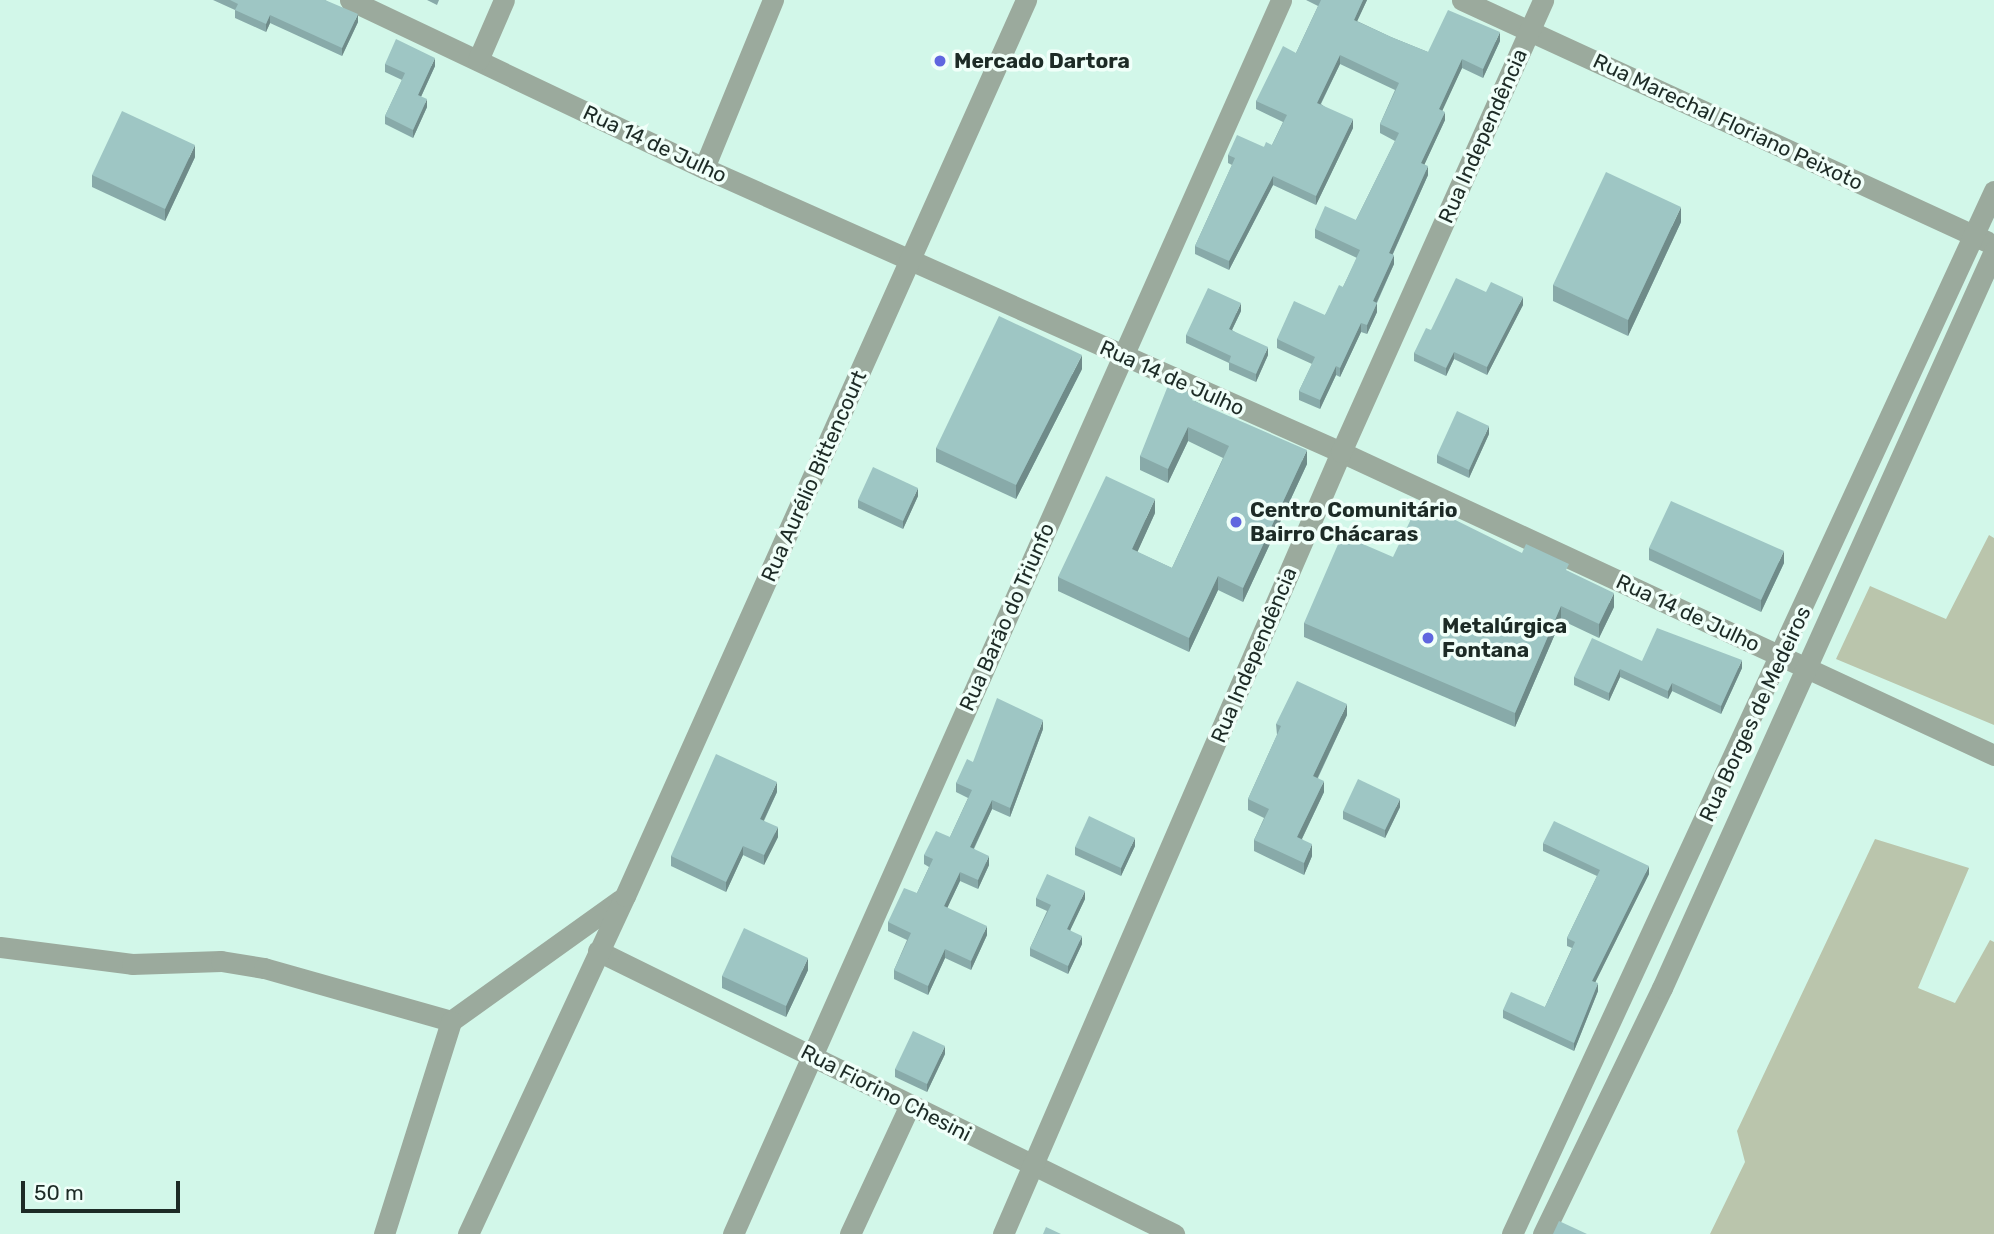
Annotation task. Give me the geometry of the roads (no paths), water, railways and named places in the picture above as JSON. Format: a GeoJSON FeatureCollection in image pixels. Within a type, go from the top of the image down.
{"type":"FeatureCollection","features":[{"type":"Feature","properties":{"kind":"street","name":"Rua 14 de Julho"},"geometry":{"type":"LineString","coordinates":[[350,0],[704,168],[1341,452],[1994,755]]}},
{"type":"Feature","properties":{"kind":"street"},"geometry":{"type":"LineString","coordinates":[[478,60],[504,0]]}},
{"type":"Feature","properties":{"kind":"street"},"geometry":{"type":"LineString","coordinates":[[704,168],[773,0]]}},
{"type":"Feature","properties":{"kind":"street","name":"Rua Aurélio Bittencourt"},"geometry":{"type":"LineString","coordinates":[[468,1234],[625,897],[1026,0]]}},
{"type":"Feature","properties":{"kind":"street","name":"Rua Barão do Triunfo"},"geometry":{"type":"LineString","coordinates":[[733,1234],[1281,0]]}},
{"type":"Feature","properties":{"kind":"street","name":"Rua Marechal Floriano Peixoto"},"geometry":{"type":"LineString","coordinates":[[1462,0],[1994,245]]}},
{"type":"Feature","properties":{"kind":"street","name":"Rua Independência"},"geometry":{"type":"LineString","coordinates":[[1003,1234],[1035,1168],[1341,452],[1544,0]]}},
{"type":"Feature","properties":{"kind":"street","name":"Rua Borges de Medeiros"},"geometry":{"type":"LineString","coordinates":[[1512,1234],[1782,657],[1994,191]]}},
{"type":"Feature","properties":{"kind":"street","name":"Rua Borges de Medeiros"},"geometry":{"type":"LineString","coordinates":[[1543,1234],[1662,988],[1994,251]]}},
{"type":"Feature","properties":{"kind":"street"},"geometry":{"type":"LineString","coordinates":[[384,1234],[451,1021],[625,897]]}},
{"type":"Feature","properties":{"kind":"street"},"geometry":{"type":"LineString","coordinates":[[0,947],[132,964],[221,961],[264,968],[451,1021]]}},
{"type":"Feature","properties":{"kind":"street","name":"Rua Fiorino Chesini"},"geometry":{"type":"LineString","coordinates":[[598,951],[1174,1234]]}},
{"type":"Feature","properties":{"kind":"street"},"geometry":{"type":"LineString","coordinates":[[1634,975],[1662,988]]}},
{"type":"Feature","properties":{"kind":"street"},"geometry":{"type":"LineString","coordinates":[[850,1234],[910,1105]]}},
{"type":"Feature","properties":{"kind":"place","name":"Mercado Dartora"},"geometry":{"type":"Point","coordinates":[940,61]}},
{"type":"Feature","properties":{"kind":"place","name":"Centro Comunitário Bairro Chácaras"},"geometry":{"type":"Point","coordinates":[1236,522]}},
{"type":"Feature","properties":{"kind":"place","name":"Metalúrgica Fontana"},"geometry":{"type":"Point","coordinates":[1428,638]}}]}
